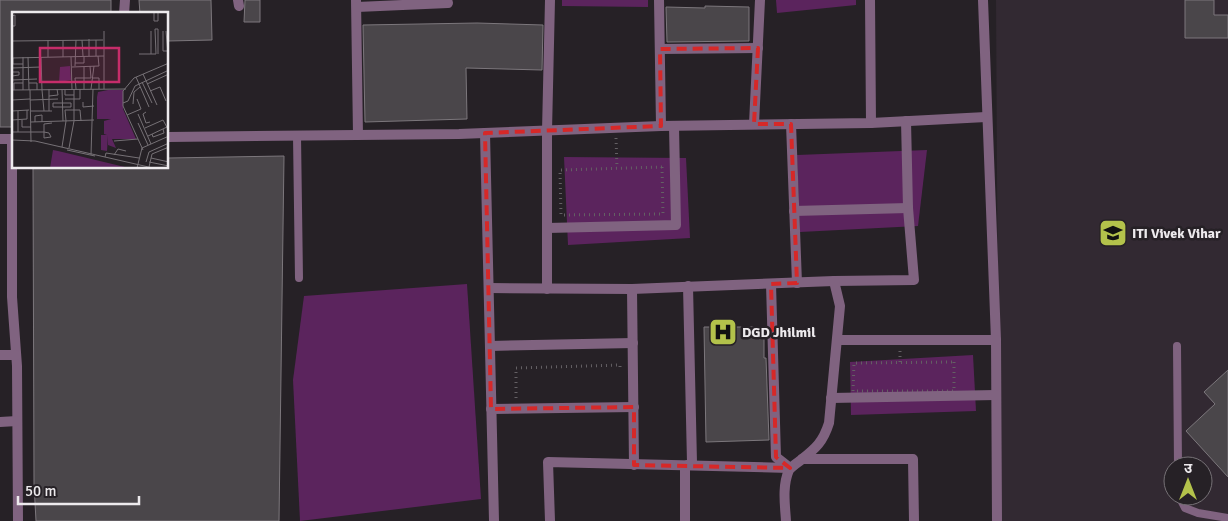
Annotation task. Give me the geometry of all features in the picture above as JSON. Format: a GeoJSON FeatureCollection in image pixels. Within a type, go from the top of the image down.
{"type":"FeatureCollection","features":[{"type":"Feature","properties":{"kind":"street"},"geometry":{"type":"LineString","coordinates":[[358,135],[356,3],[448,3],[448,0]]}},
{"type":"Feature","properties":{"kind":"street"},"geometry":{"type":"LineString","coordinates":[[547,288],[547,130],[550,0]]}},
{"type":"Feature","properties":{"kind":"street"},"geometry":{"type":"LineString","coordinates":[[659,0],[661,126]]}},
{"type":"Feature","properties":{"kind":"street"},"geometry":{"type":"LineString","coordinates":[[754,124],[760,0]]}},
{"type":"Feature","properties":{"kind":"street"},"geometry":{"type":"LineString","coordinates":[[870,0],[871,123]]}},
{"type":"Feature","properties":{"kind":"street"},"geometry":{"type":"LineString","coordinates":[[982,0],[996,340],[997,521]]}},
{"type":"Feature","properties":{"kind":"street"},"geometry":{"type":"LineString","coordinates":[[660,49],[758,48]]}},
{"type":"Feature","properties":{"kind":"street"},"geometry":{"type":"LineString","coordinates":[[169,137],[485,133],[661,126],[871,123],[986,117]]}},
{"type":"Feature","properties":{"kind":"street"},"geometry":{"type":"LineString","coordinates":[[488,288],[632,289],[834,281],[914,280],[908,208],[906,121]]}},
{"type":"Feature","properties":{"kind":"street"},"geometry":{"type":"LineString","coordinates":[[791,124],[797,283]]}},
{"type":"Feature","properties":{"kind":"street"},"geometry":{"type":"LineString","coordinates":[[547,228],[676,225],[674,126]]}},
{"type":"Feature","properties":{"kind":"street"},"geometry":{"type":"LineString","coordinates":[[485,133],[494,521]]}},
{"type":"Feature","properties":{"kind":"street"},"geometry":{"type":"LineString","coordinates":[[13,169],[12,297],[16,355],[18,521]]}},
{"type":"Feature","properties":{"kind":"street"},"geometry":{"type":"LineString","coordinates":[[794,211],[908,208]]}},
{"type":"Feature","properties":{"kind":"street"},"geometry":{"type":"LineString","coordinates":[[786,521],[784,494],[790,468],[815,449],[825,437],[829,424],[840,306],[834,281]]}},
{"type":"Feature","properties":{"kind":"street"},"geometry":{"type":"LineString","coordinates":[[771,284],[776,457],[790,468]]}},
{"type":"Feature","properties":{"kind":"street"},"geometry":{"type":"LineString","coordinates":[[685,466],[692,463],[688,286]]}},
{"type":"Feature","properties":{"kind":"street"},"geometry":{"type":"LineString","coordinates":[[632,289],[634,465]]}},
{"type":"Feature","properties":{"kind":"street"},"geometry":{"type":"LineString","coordinates":[[0,297],[12,297]]}},
{"type":"Feature","properties":{"kind":"street"},"geometry":{"type":"LineString","coordinates":[[838,340],[996,340]]}},
{"type":"Feature","properties":{"kind":"street"},"geometry":{"type":"LineString","coordinates":[[490,346],[633,343]]}},
{"type":"Feature","properties":{"kind":"street"},"geometry":{"type":"LineString","coordinates":[[0,355],[16,355]]}},
{"type":"Feature","properties":{"kind":"street"},"geometry":{"type":"LineString","coordinates":[[831,398],[996,395]]}},
{"type":"Feature","properties":{"kind":"street"},"geometry":{"type":"LineString","coordinates":[[491,409],[634,407]]}},
{"type":"Feature","properties":{"kind":"street"},"geometry":{"type":"LineString","coordinates":[[0,422],[17,421]]}},
{"type":"Feature","properties":{"kind":"street"},"geometry":{"type":"LineString","coordinates":[[802,459],[912,460],[914,521]]}},
{"type":"Feature","properties":{"kind":"street"},"geometry":{"type":"LineString","coordinates":[[550,521],[548,462],[790,468]]}},
{"type":"Feature","properties":{"kind":"street"},"geometry":{"type":"LineString","coordinates":[[685,466],[685,521]]}},
{"type":"Feature","properties":{"kind":"lane"},"geometry":{"type":"LineString","coordinates":[[297,136],[299,278]]}},
{"type":"Feature","properties":{"kind":"lane"},"geometry":{"type":"LineString","coordinates":[[1177,346],[1178,456]]}},
{"type":"Feature","properties":{"kind":"lane"},"geometry":{"type":"LineString","coordinates":[[1184,506],[1198,513],[1228,518]]}},
{"type":"Feature","properties":{"kind":"path"},"geometry":{"type":"LineString","coordinates":[[615,128],[617,168]]}},
{"type":"Feature","properties":{"kind":"path"},"geometry":{"type":"LineString","coordinates":[[662,166],[663,214],[561,215],[560,170],[617,168],[662,166]]}},
{"type":"Feature","properties":{"kind":"path"},"geometry":{"type":"LineString","coordinates":[[954,362],[954,391],[853,391],[854,363],[900,363],[954,362]]}},
{"type":"Feature","properties":{"kind":"path"},"geometry":{"type":"LineString","coordinates":[[526,399],[516,399],[516,368],[620,365],[620,373]]}},
{"type":"Feature","properties":{"kind":"highlighted area"},"geometry":{"type":"Polygon","coordinates":[[[758,48],[754,124],[791,124],[797,283],[771,284],[776,457],[790,468],[634,465],[634,407],[491,409],[485,133],[661,126],[660,49],[758,48]]]}},
{"type":"Feature","properties":{"kind":"shaded area"},"geometry":{"type":"Polygon","coordinates":[[[562,0],[648,0],[648,7],[562,6],[562,0]]]}},
{"type":"Feature","properties":{"kind":"shaded area"},"geometry":{"type":"Polygon","coordinates":[[[776,0],[856,0],[856,5],[777,13],[776,0]]]}},
{"type":"Feature","properties":{"kind":"shaded area","name":"ITI Vivek Vihar"},"geometry":{"type":"Polygon","coordinates":[[[996,0],[1228,0],[1228,521],[999,521],[996,0]]]}},
{"type":"Feature","properties":{"kind":"shaded area"},"geometry":{"type":"Polygon","coordinates":[[[927,150],[918,226],[800,232],[797,155],[927,150]]]}},
{"type":"Feature","properties":{"kind":"shaded area"},"geometry":{"type":"Polygon","coordinates":[[[564,157],[686,158],[690,238],[568,245],[564,157]]]}},
{"type":"Feature","properties":{"kind":"shaded area"},"geometry":{"type":"Polygon","coordinates":[[[467,284],[481,499],[300,521],[293,380],[304,296],[467,284]]]}},
{"type":"Feature","properties":{"kind":"shaded area"},"geometry":{"type":"Polygon","coordinates":[[[973,355],[976,411],[851,415],[850,362],[973,355]]]}},
{"type":"Feature","properties":{"kind":"building"},"geometry":{"type":"Polygon","coordinates":[[[0,0],[111,0],[111,12],[12,12],[12,127],[0,127],[0,0]]]}},
{"type":"Feature","properties":{"kind":"building"},"geometry":{"type":"Polygon","coordinates":[[[139,0],[211,0],[212,40],[169,41],[169,12],[140,12],[139,0]]]}},
{"type":"Feature","properties":{"kind":"building"},"geometry":{"type":"Polygon","coordinates":[[[245,0],[260,0],[260,22],[244,22],[245,0]]]}},
{"type":"Feature","properties":{"kind":"building"},"geometry":{"type":"Polygon","coordinates":[[[1185,0],[1214,0],[1214,15],[1228,15],[1228,38],[1185,38],[1185,0]]]}},
{"type":"Feature","properties":{"kind":"building"},"geometry":{"type":"Polygon","coordinates":[[[705,6],[749,7],[749,41],[667,42],[666,7],[705,8],[705,6]]]}},
{"type":"Feature","properties":{"kind":"building"},"geometry":{"type":"Polygon","coordinates":[[[477,23],[543,25],[542,70],[466,68],[467,119],[365,122],[363,25],[477,23]]]}},
{"type":"Feature","properties":{"kind":"building"},"geometry":{"type":"Polygon","coordinates":[[[284,156],[279,521],[36,521],[34,484],[33,169],[169,169],[169,158],[284,156]]]}},
{"type":"Feature","properties":{"kind":"building"},"geometry":{"type":"Polygon","coordinates":[[[704,327],[764,327],[769,440],[706,442],[704,327]]]}},
{"type":"Feature","properties":{"kind":"building"},"geometry":{"type":"Polygon","coordinates":[[[1228,370],[1228,477],[1213,461],[1213,456],[1209,456],[1186,431],[1215,404],[1204,392],[1228,370]]]}},
{"type":"Feature","properties":{"kind":"place","name":"ITI Vivek Vihar"},"geometry":{"type":"Point","coordinates":[1113,233]}},
{"type":"Feature","properties":{"kind":"place","name":"DGD Jhilmil"},"geometry":{"type":"Point","coordinates":[723,332]}}]}
